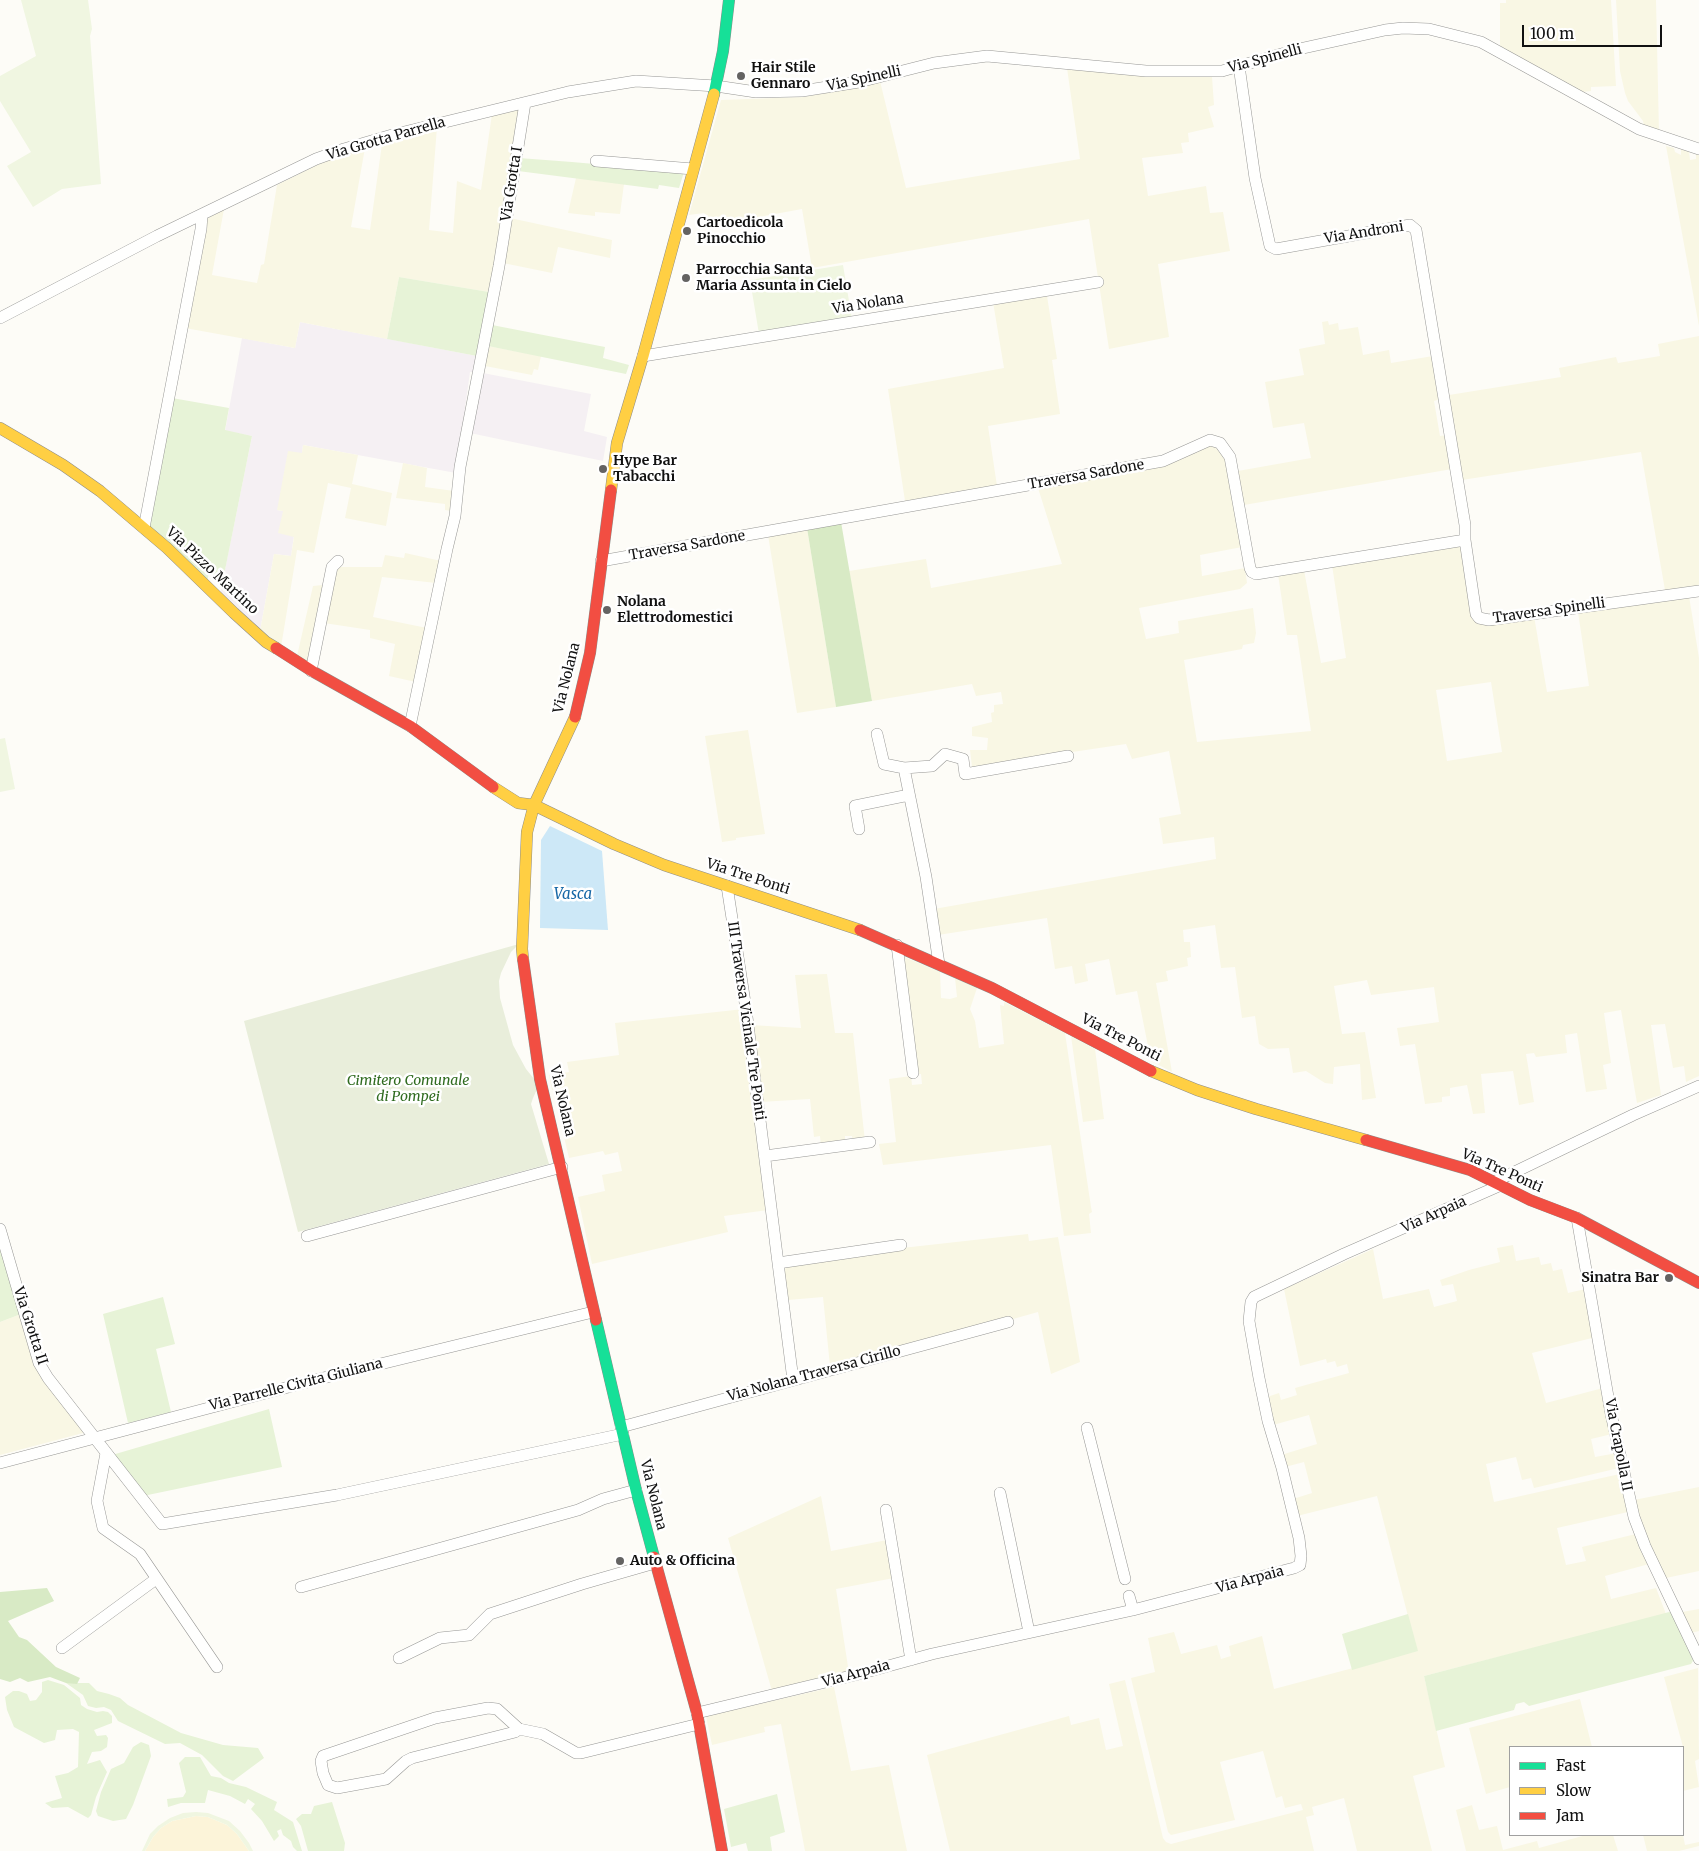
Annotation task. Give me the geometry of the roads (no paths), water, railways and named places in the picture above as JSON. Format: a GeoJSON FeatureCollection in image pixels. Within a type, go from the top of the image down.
{"type":"FeatureCollection","features":[{"type":"Feature","properties":{"kind":"street","name":"Via Nolana"},"geometry":{"type":"LineString","coordinates":[[722,1851],[698,1718],[636,1490],[540,1078],[522,949],[527,832],[534,805],[575,716],[590,653],[617,443],[643,356],[716,86],[723,51],[729,0]]}},
{"type":"Feature","properties":{"kind":"street","name":"Via Spinelli"},"geometry":{"type":"LineString","coordinates":[[716,86],[729,89],[773,92],[820,89],[934,63],[987,56],[1146,71],[1222,71],[1299,49],[1385,30],[1403,28],[1429,29],[1481,42],[1639,129],[1699,149]]}},
{"type":"Feature","properties":{"kind":"street","name":"Via Androni"},"geometry":{"type":"LineString","coordinates":[[1239,66],[1255,178],[1270,246],[1276,249],[1410,225],[1416,230],[1465,525],[1465,540]]}},
{"type":"Feature","properties":{"kind":"street","name":"Via Grotta Parrella"},"geometry":{"type":"LineString","coordinates":[[0,318],[202,215],[316,159],[344,149],[568,92],[636,81],[716,86]]}},
{"type":"Feature","properties":{"kind":"street","name":"Via Grotta I"},"geometry":{"type":"LineString","coordinates":[[410,726],[455,516],[460,468],[499,266],[525,103]]}},
{"type":"Feature","properties":{"kind":"street"},"geometry":{"type":"LineString","coordinates":[[596,161],[693,169]]}},
{"type":"Feature","properties":{"kind":"street"},"geometry":{"type":"LineString","coordinates":[[144,528],[201,229],[202,215]]}},
{"type":"Feature","properties":{"kind":"street","name":"Via Nolana"},"geometry":{"type":"LineString","coordinates":[[643,356],[1098,282]]}},
{"type":"Feature","properties":{"kind":"street","name":"Via Pizzo Martino"},"geometry":{"type":"LineString","coordinates":[[0,428],[100,491],[167,548],[266,642],[311,670],[410,726],[491,786],[518,803],[534,805]]}},
{"type":"Feature","properties":{"kind":"street","name":"Traversa Sardone"},"geometry":{"type":"LineString","coordinates":[[601,561],[1163,461],[1210,440],[1220,443],[1230,457],[1250,568],[1256,574],[1465,540]]}},
{"type":"Feature","properties":{"kind":"street","name":"Traversa Spinelli"},"geometry":{"type":"LineString","coordinates":[[1465,540],[1476,614],[1483,620],[1699,591]]}},
{"type":"Feature","properties":{"kind":"street"},"geometry":{"type":"LineString","coordinates":[[311,670],[332,567],[338,561]]}},
{"type":"Feature","properties":{"kind":"street"},"geometry":{"type":"LineString","coordinates":[[877,734],[884,764],[904,768],[932,766],[945,754],[964,759],[965,774],[1068,756]]}},
{"type":"Feature","properties":{"kind":"street"},"geometry":{"type":"LineString","coordinates":[[904,768],[926,877],[939,964]]}},
{"type":"Feature","properties":{"kind":"street"},"geometry":{"type":"LineString","coordinates":[[859,829],[855,806],[909,795]]}},
{"type":"Feature","properties":{"kind":"street","name":"Via Tre Ponti"},"geometry":{"type":"LineString","coordinates":[[534,805],[614,844],[664,865],[850,926],[897,945],[992,988],[1154,1072],[1197,1090],[1256,1109],[1470,1170],[1530,1200],[1577,1218],[1654,1257],[1699,1283]]}},
{"type":"Feature","properties":{"kind":"street","name":"III Traversa Vicinale Tre Ponti"},"geometry":{"type":"LineString","coordinates":[[727,886],[746,1008],[793,1380]]}},
{"type":"Feature","properties":{"kind":"street"},"geometry":{"type":"LineString","coordinates":[[897,945],[913,1073]]}},
{"type":"Feature","properties":{"kind":"street"},"geometry":{"type":"LineString","coordinates":[[1498,1183],[1633,1115],[1699,1086]]}},
{"type":"Feature","properties":{"kind":"street"},"geometry":{"type":"LineString","coordinates":[[764,1156],[870,1142]]}},
{"type":"Feature","properties":{"kind":"street"},"geometry":{"type":"LineString","coordinates":[[306,1236],[562,1167]]}},
{"type":"Feature","properties":{"kind":"street","name":"Via Arpaia"},"geometry":{"type":"LineString","coordinates":[[519,1729],[543,1734],[581,1753],[698,1718],[910,1660],[1133,1610],[1300,1565],[1299,1538],[1268,1421],[1249,1321],[1251,1302],[1254,1297],[1498,1183]]}},
{"type":"Feature","properties":{"kind":"street","name":"Via Crapolla II"},"geometry":{"type":"LineString","coordinates":[[1577,1218],[1611,1414],[1634,1517],[1699,1659]]}},
{"type":"Feature","properties":{"kind":"street","name":"Via Grotta II"},"geometry":{"type":"LineString","coordinates":[[0,1228],[39,1362],[48,1378],[106,1453]]}},
{"type":"Feature","properties":{"kind":"street"},"geometry":{"type":"LineString","coordinates":[[778,1263],[901,1246]]}},
{"type":"Feature","properties":{"kind":"street","name":"Via Parrelle Civita Giuliana"},"geometry":{"type":"LineString","coordinates":[[0,1463],[319,1378],[593,1312]]}},
{"type":"Feature","properties":{"kind":"street","name":"Via Nolana Traversa Cirillo"},"geometry":{"type":"LineString","coordinates":[[106,1453],[162,1524],[337,1495],[622,1431],[793,1380],[1008,1322]]}},
{"type":"Feature","properties":{"kind":"street"},"geometry":{"type":"LineString","coordinates":[[1087,1428],[1125,1579]]}},
{"type":"Feature","properties":{"kind":"street"},"geometry":{"type":"LineString","coordinates":[[106,1453],[97,1501],[103,1528],[140,1554],[217,1667]]}},
{"type":"Feature","properties":{"kind":"street"},"geometry":{"type":"LineString","coordinates":[[301,1587],[578,1510],[603,1499],[636,1490]]}},
{"type":"Feature","properties":{"kind":"street"},"geometry":{"type":"LineString","coordinates":[[1000,1493],[1029,1632]]}},
{"type":"Feature","properties":{"kind":"street"},"geometry":{"type":"LineString","coordinates":[[886,1510],[910,1660]]}},
{"type":"Feature","properties":{"kind":"street"},"geometry":{"type":"LineString","coordinates":[[399,1658],[440,1638],[469,1635],[490,1614],[582,1584],[655,1564]]}},
{"type":"Feature","properties":{"kind":"street"},"geometry":{"type":"LineString","coordinates":[[62,1648],[156,1578]]}},
{"type":"Feature","properties":{"kind":"street"},"geometry":{"type":"LineString","coordinates":[[1129,1596],[1133,1610]]}},
{"type":"Feature","properties":{"kind":"street"},"geometry":{"type":"LineString","coordinates":[[488,1708],[497,1709],[519,1729],[515,1732],[412,1758],[386,1779],[337,1788],[328,1785],[323,1773],[321,1761],[323,1756],[435,1718],[488,1708]]}},
{"type":"Feature","properties":{"kind":"water","name":"Vasca"},"geometry":{"type":"Polygon","coordinates":[[[550,826],[602,851],[608,930],[540,928],[541,840],[550,826]]]}},
{"type":"Feature","properties":{"kind":"place","name":"Hair Stile Gennaro"},"geometry":{"type":"Point","coordinates":[741,76]}},
{"type":"Feature","properties":{"kind":"place","name":"Cartoedicola Pinocchio"},"geometry":{"type":"Point","coordinates":[687,231]}},
{"type":"Feature","properties":{"kind":"place","name":"Parrocchia Santa Maria Assunta in Cielo"},"geometry":{"type":"Point","coordinates":[686,278]}},
{"type":"Feature","properties":{"kind":"place","name":"Hype Bar Tabacchi"},"geometry":{"type":"Point","coordinates":[603,469]}},
{"type":"Feature","properties":{"kind":"place","name":"Nolana Elettrodomestici"},"geometry":{"type":"Point","coordinates":[607,610]}},
{"type":"Feature","properties":{"kind":"place","name":"Sinatra Bar"},"geometry":{"type":"Point","coordinates":[1669,1278]}},
{"type":"Feature","properties":{"kind":"place","name":"Auto & Officina"},"geometry":{"type":"Point","coordinates":[620,1561]}},
{"type":"Feature","properties":{"kind":"park label","name":"Cimitero Comunale di Pompei"},"geometry":{"type":"Point","coordinates":[408,1090]}}]}
